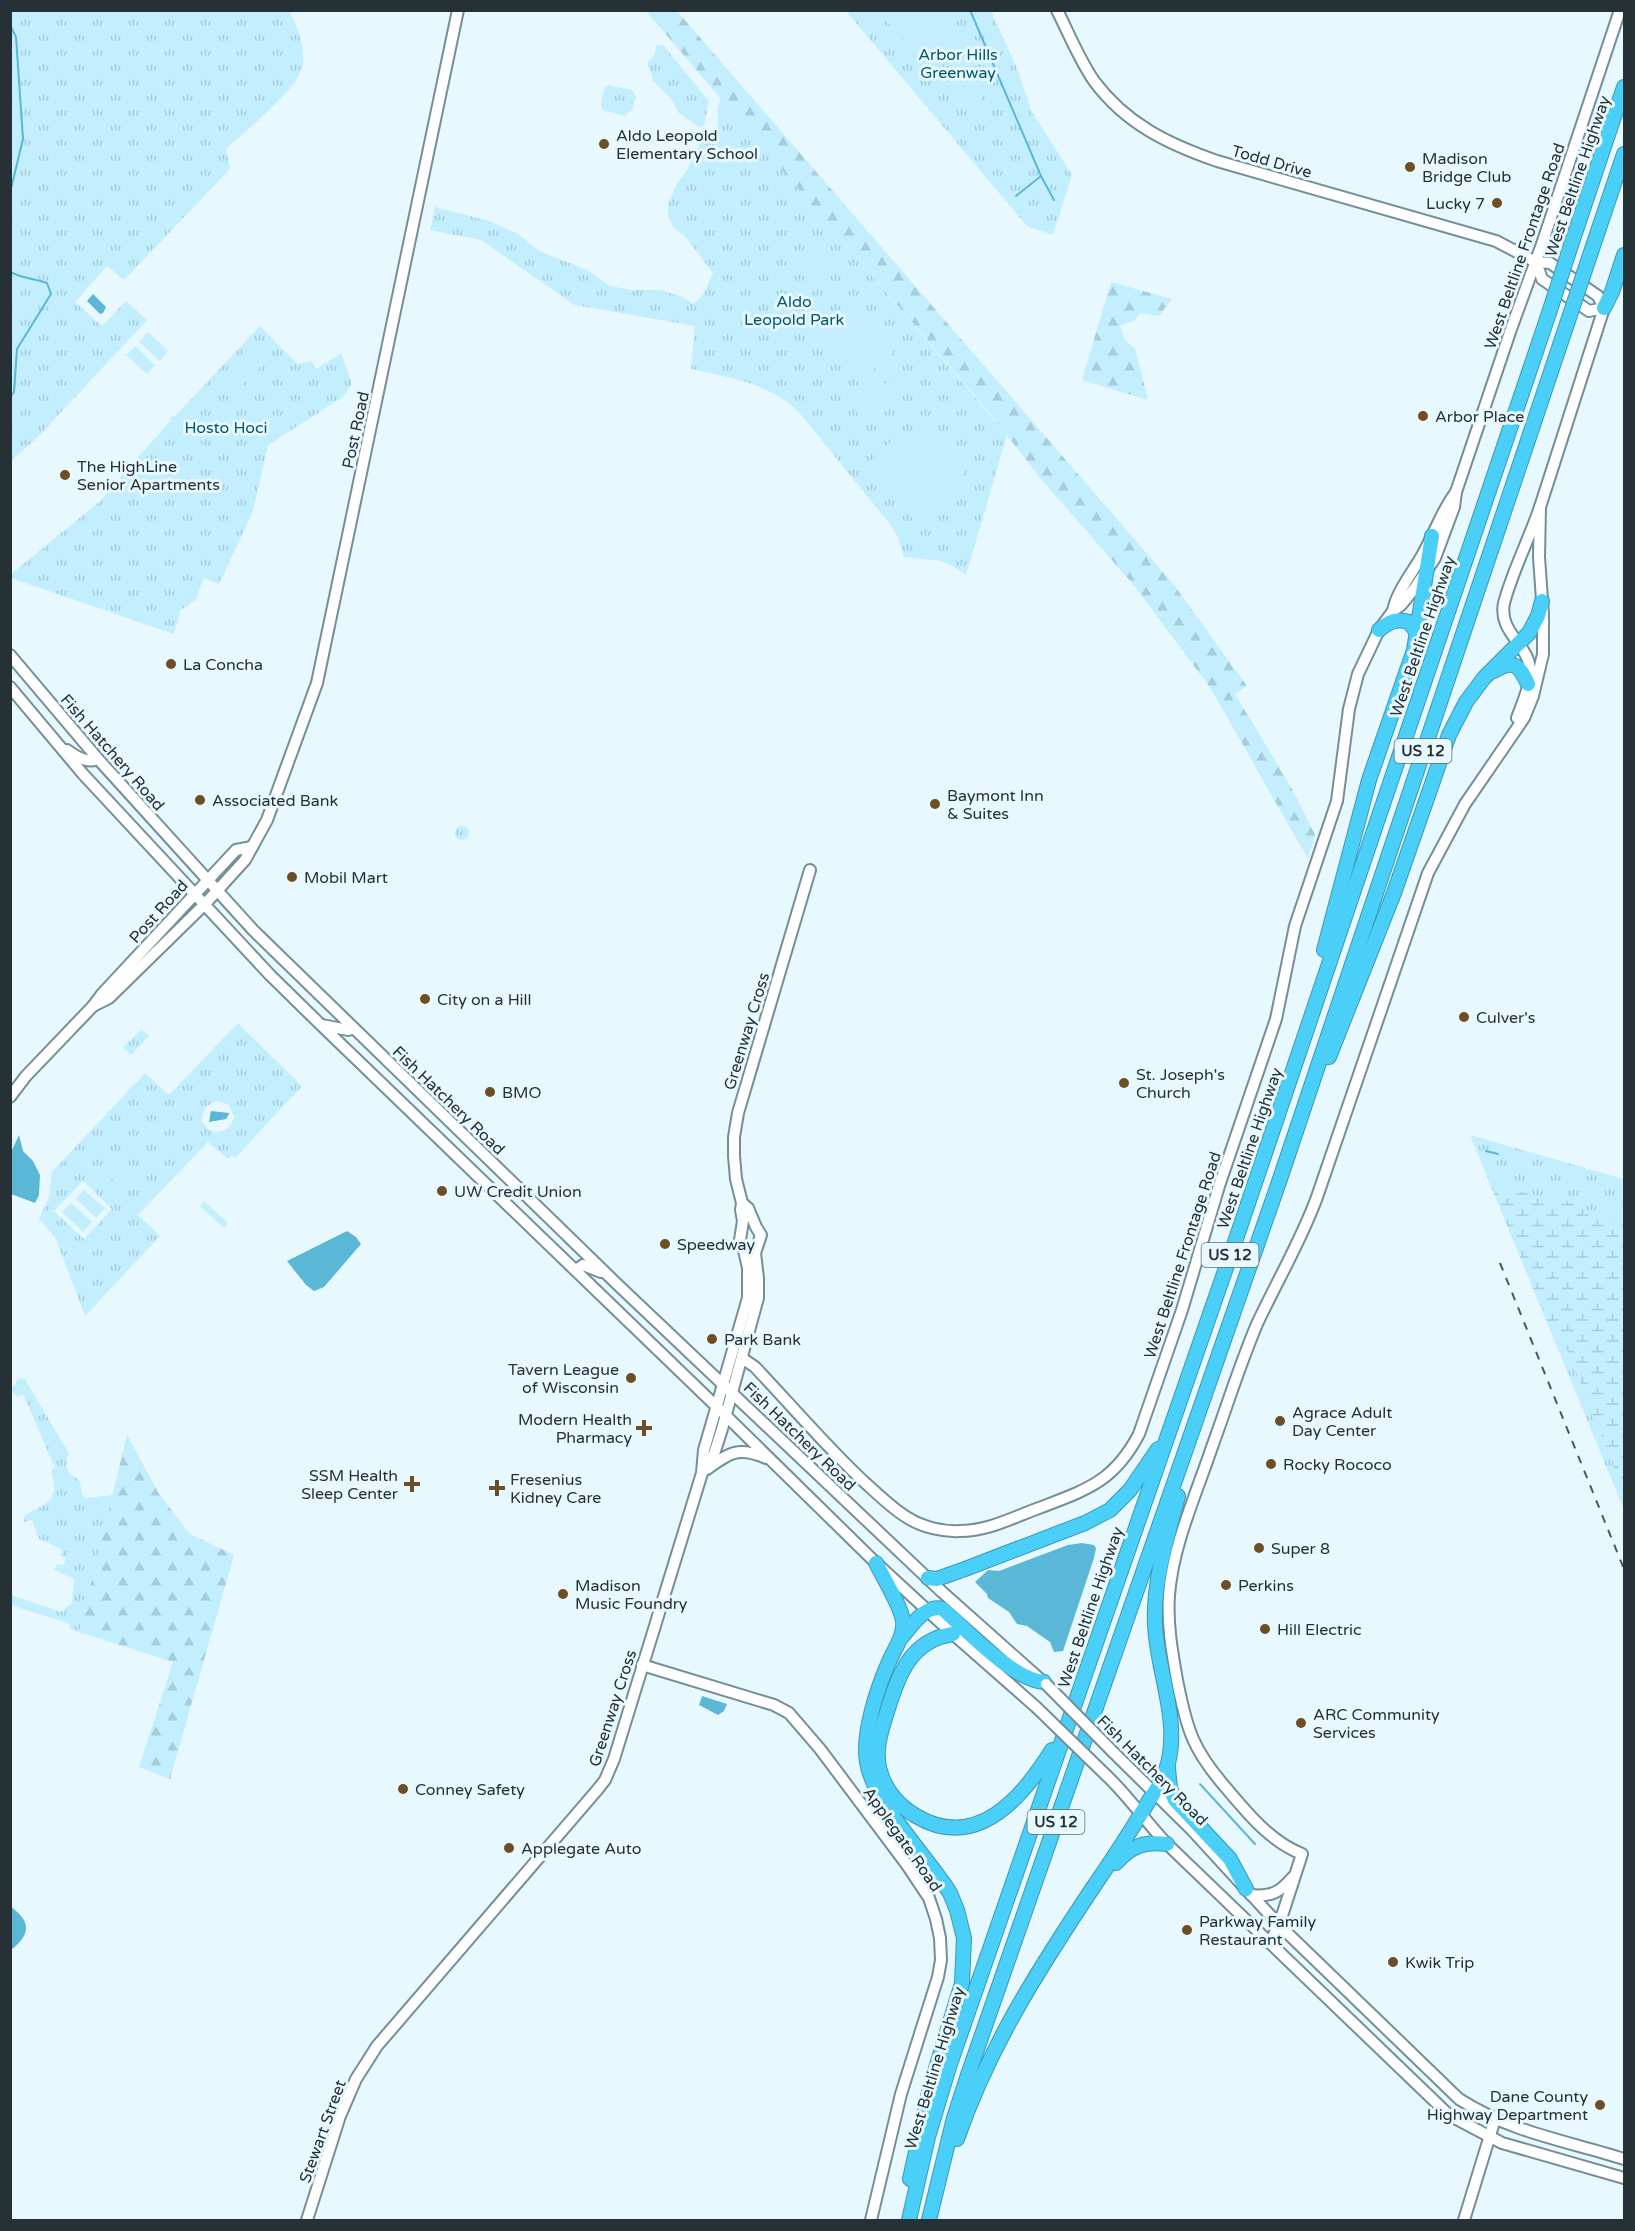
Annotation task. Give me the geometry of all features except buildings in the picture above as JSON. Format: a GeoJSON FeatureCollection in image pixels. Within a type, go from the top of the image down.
{"type":"FeatureCollection","features":[{"type":"Feature","properties":{"kind":"highway","name":"West Beltline Highway"},"geometry":{"type":"LineString","coordinates":[[909,2220],[939,2098],[1290,1076],[1550,312],[1624,87]]}},
{"type":"Feature","properties":{"kind":"highway","name":"West Beltline Highway"},"geometry":{"type":"LineString","coordinates":[[929,2220],[964,2085],[1280,1179],[1624,154]]}},
{"type":"Feature","properties":{"kind":"highway"},"geometry":{"type":"LineString","coordinates":[[1604,308],[1612,292],[1624,255]]}},
{"type":"Feature","properties":{"kind":"highway"},"geometry":{"type":"LineString","coordinates":[[1290,1076],[1369,780],[1410,668],[1418,634],[1432,536]]}},
{"type":"Feature","properties":{"kind":"highway"},"geometry":{"type":"LineString","coordinates":[[1280,1179],[1385,916],[1449,735],[1466,702],[1484,678],[1529,633],[1542,601]]}},
{"type":"Feature","properties":{"kind":"highway"},"geometry":{"type":"LineString","coordinates":[[1379,630],[1388,622],[1399,620],[1409,622],[1418,634]]}},
{"type":"Feature","properties":{"kind":"highway"},"geometry":{"type":"LineString","coordinates":[[1484,678],[1509,664],[1516,665],[1521,670],[1528,684]]}},
{"type":"Feature","properties":{"kind":"highway"},"geometry":{"type":"LineString","coordinates":[[1193,1427],[1161,1563],[1156,1597],[1157,1650],[1171,1730],[1169,1781],[1175,1800],[1230,1859],[1249,1892]]}},
{"type":"Feature","properties":{"kind":"highway"},"geometry":{"type":"LineString","coordinates":[[928,1578],[937,1579],[965,1569],[1085,1523],[1110,1510],[1130,1490],[1168,1433]]}},
{"type":"Feature","properties":{"kind":"highway"},"geometry":{"type":"LineString","coordinates":[[876,1563],[903,1620],[900,1640]]}},
{"type":"Feature","properties":{"kind":"highway"},"geometry":{"type":"LineString","coordinates":[[904,2220],[914,2151],[930,2088],[962,1983],[965,1945],[957,1910],[950,1893],[881,1798],[869,1772],[866,1760],[867,1731],[886,1667],[900,1640],[927,1611],[938,1607],[943,1608],[989,1651],[1031,1681],[1045,1683]]}},
{"type":"Feature","properties":{"kind":"highway"},"geometry":{"type":"LineString","coordinates":[[953,1634],[937,1636],[910,1658],[897,1680],[883,1724],[878,1743],[880,1771],[886,1786],[903,1807],[926,1821],[939,1825],[963,1826],[984,1821],[997,1814],[1022,1794],[1063,1734]]}},
{"type":"Feature","properties":{"kind":"highway"},"geometry":{"type":"LineString","coordinates":[[929,2220],[958,2135],[989,2059],[1025,1992],[1165,1774],[1169,1756]]}},
{"type":"Feature","properties":{"kind":"highway"},"geometry":{"type":"LineString","coordinates":[[1071,1921],[1126,1852],[1142,1844],[1167,1844]]}},
{"type":"Feature","properties":{"kind":"street","name":"Post Road"},"geometry":{"type":"LineString","coordinates":[[93,1006],[109,998],[205,904],[245,860],[267,820],[317,682],[458,10]]}},
{"type":"Feature","properties":{"kind":"street","name":"Todd Drive"},"geometry":{"type":"LineString","coordinates":[[1057,10],[1095,81],[1127,118],[1156,136],[1190,152],[1217,161],[1496,241],[1536,262],[1550,263],[1598,296],[1604,308],[1589,311],[1542,279],[1536,262]]}},
{"type":"Feature","properties":{"kind":"street","name":"West Beltline Frontage Road"},"geometry":{"type":"LineString","coordinates":[[742,1358],[755,1367],[818,1437],[889,1505],[907,1518],[936,1529],[960,1532],[1002,1522],[1083,1491],[1103,1480],[1121,1463],[1139,1434],[1147,1412],[1276,1019],[1295,926],[1337,801],[1349,709],[1362,663],[1379,630],[1426,572],[1448,526],[1455,507],[1456,492],[1620,10]]}},
{"type":"Feature","properties":{"kind":"street"},"geometry":{"type":"LineString","coordinates":[[1507,743],[1528,684],[1530,669],[1526,656],[1505,624],[1504,604],[1540,507],[1604,308]]}},
{"type":"Feature","properties":{"kind":"street","name":"West Beltline Frontage Road"},"geometry":{"type":"LineString","coordinates":[[1393,611],[1395,601],[1432,536],[1447,504],[1456,492]]}},
{"type":"Feature","properties":{"kind":"street"},"geometry":{"type":"LineString","coordinates":[[1270,1942],[1279,1925],[1302,1854],[1289,1848],[1265,1830],[1246,1810],[1204,1762],[1188,1730],[1174,1661],[1168,1616],[1171,1581],[1182,1533],[1248,1345],[1298,1245],[1317,1197],[1428,873],[1464,804],[1524,718],[1539,675],[1543,654],[1539,557],[1540,507]]}},
{"type":"Feature","properties":{"kind":"street","name":"Fish Hatchery Road"},"geometry":{"type":"LineString","coordinates":[[10,655],[98,759],[253,930],[607,1274],[928,1578],[1045,1683],[1193,1831],[1279,1925],[1460,2099],[1495,2119],[1624,2159]]}},
{"type":"Feature","properties":{"kind":"street","name":"Fish Hatchery Road"},"geometry":{"type":"LineString","coordinates":[[10,687],[91,782],[270,975],[876,1563],[1036,1707],[1132,1800],[1167,1844],[1424,2092],[1449,2115],[1502,2143],[1624,2178]]}},
{"type":"Feature","properties":{"kind":"street"},"geometry":{"type":"LineString","coordinates":[[55,740],[84,759],[94,761],[98,759]]}},
{"type":"Feature","properties":{"kind":"street","name":"Post Road"},"geometry":{"type":"LineString","coordinates":[[10,1097],[26,1076],[236,850],[252,847]]}},
{"type":"Feature","properties":{"kind":"street","name":"Greenway Cross"},"geometry":{"type":"LineString","coordinates":[[463,1944],[602,1785],[614,1759],[702,1473],[704,1450],[748,1298],[748,1268],[740,1240],[743,1221],[742,1203],[736,1179],[734,1156],[738,1113],[810,870]]}},
{"type":"Feature","properties":{"kind":"street"},"geometry":{"type":"LineString","coordinates":[[321,1025],[342,1030],[353,1028]]}},
{"type":"Feature","properties":{"kind":"street","name":"Greenway Cross"},"geometry":{"type":"LineString","coordinates":[[702,1473],[714,1454],[758,1298],[755,1253],[756,1246],[761,1241],[761,1235],[748,1208],[742,1203]]}},
{"type":"Feature","properties":{"kind":"street"},"geometry":{"type":"LineString","coordinates":[[740,1233],[745,1227],[756,1227]]}},
{"type":"Feature","properties":{"kind":"street"},"geometry":{"type":"LineString","coordinates":[[550,1246],[573,1254],[580,1248]]}},
{"type":"Feature","properties":{"kind":"street"},"geometry":{"type":"LineString","coordinates":[[743,1246],[750,1248],[756,1246]]}},
{"type":"Feature","properties":{"kind":"street"},"geometry":{"type":"LineString","coordinates":[[576,1270],[583,1265],[607,1274]]}},
{"type":"Feature","properties":{"kind":"street"},"geometry":{"type":"LineString","coordinates":[[702,1473],[726,1455],[736,1452],[758,1455],[775,1464]]}},
{"type":"Feature","properties":{"kind":"street","name":"Applegate Road"},"geometry":{"type":"LineString","coordinates":[[642,1665],[774,1705],[789,1713],[820,1749],[929,1898],[940,1938],[941,1960],[938,1977],[901,2094],[871,2220]]}},
{"type":"Feature","properties":{"kind":"street"},"geometry":{"type":"LineString","coordinates":[[1249,1892],[1273,1895],[1281,1890],[1295,1874]]}},
{"type":"Feature","properties":{"kind":"street","name":"Stewart Street"},"geometry":{"type":"LineString","coordinates":[[307,2220],[340,2116],[356,2079],[377,2046],[463,1944]]}},
{"type":"Feature","properties":{"kind":"street"},"geometry":{"type":"LineString","coordinates":[[1464,2220],[1495,2119]]}},
{"type":"Feature","properties":{"kind":"green space"},"geometry":{"type":"Polygon","coordinates":[[[11,11],[289,11],[300,36],[303,64],[300,74],[282,97],[226,149],[230,169],[124,280],[107,266],[75,302],[102,326],[126,301],[147,320],[38,437],[11,461],[11,11]]]}},
{"type":"Feature","properties":{"kind":"green space"},"geometry":{"type":"Polygon","coordinates":[[[646,11],[677,11],[1174,585],[1247,686],[1235,694],[1291,787],[1315,835],[1308,859],[1211,689],[1133,584],[1040,478],[993,417],[646,11]]]}},
{"type":"Feature","properties":{"kind":"green space","name":"Arbor Hills Greenway"},"geometry":{"type":"Polygon","coordinates":[[[846,11],[991,11],[1016,66],[1032,112],[1072,175],[1053,235],[1027,226],[846,11]]]}},
{"type":"Feature","properties":{"kind":"green space"},"geometry":{"type":"Polygon","coordinates":[[[877,11],[942,11],[969,39],[934,71],[877,11]]]}},
{"type":"Feature","properties":{"kind":"green space"},"geometry":{"type":"Polygon","coordinates":[[[663,45],[709,101],[704,126],[699,127],[679,113],[670,97],[654,82],[647,63],[655,54],[656,46],[663,45]]]}},
{"type":"Feature","properties":{"kind":"green space"},"geometry":{"type":"Polygon","coordinates":[[[963,75],[983,98],[970,110],[949,87],[963,75]]]}},
{"type":"Feature","properties":{"kind":"green space"},"geometry":{"type":"Polygon","coordinates":[[[609,85],[632,90],[636,96],[633,108],[625,116],[603,110],[601,105],[604,89],[609,85]]]}},
{"type":"Feature","properties":{"kind":"green space","name":"Aldo Leopold Park"},"geometry":{"type":"Polygon","coordinates":[[[721,98],[1007,435],[966,575],[941,561],[904,557],[898,537],[889,523],[798,411],[786,401],[748,382],[691,369],[695,326],[575,305],[481,240],[430,230],[435,207],[489,221],[518,234],[539,251],[587,270],[610,286],[631,290],[661,290],[694,304],[704,293],[713,273],[684,235],[674,228],[668,216],[668,204],[702,139],[718,126],[718,108],[721,98]]]}},
{"type":"Feature","properties":{"kind":"green space"},"geometry":{"type":"Polygon","coordinates":[[[817,245],[835,270],[821,281],[802,257],[817,245]]]}},
{"type":"Feature","properties":{"kind":"green space"},"geometry":{"type":"Polygon","coordinates":[[[1111,282],[1172,299],[1159,316],[1140,313],[1134,321],[1120,325],[1125,341],[1135,348],[1148,400],[1082,380],[1111,282]]]}},
{"type":"Feature","properties":{"kind":"green space"},"geometry":{"type":"Polygon","coordinates":[[[850,301],[894,353],[859,382],[819,334],[821,326],[850,301]]]}},
{"type":"Feature","properties":{"kind":"green space","name":"Hosto Hoci"},"geometry":{"type":"Polygon","coordinates":[[[260,326],[297,364],[311,361],[317,369],[341,353],[352,384],[343,397],[268,445],[253,511],[219,584],[204,578],[196,599],[180,611],[174,634],[11,578],[11,574],[99,502],[163,429],[260,326]]]}},
{"type":"Feature","properties":{"kind":"green space"},"geometry":{"type":"Polygon","coordinates":[[[148,332],[168,351],[160,361],[139,342],[148,332]]]}},
{"type":"Feature","properties":{"kind":"green space"},"geometry":{"type":"Polygon","coordinates":[[[135,346],[155,365],[147,374],[126,355],[135,346]]]}},
{"type":"Feature","properties":{"kind":"green space"},"geometry":{"type":"Polygon","coordinates":[[[248,348],[264,363],[239,389],[223,375],[248,348]]]}},
{"type":"Feature","properties":{"kind":"green space"},"geometry":{"type":"Polygon","coordinates":[[[884,370],[889,370],[896,379],[896,385],[888,391],[890,403],[874,410],[857,412],[848,397],[855,389],[884,370]],[[881,375],[871,383],[871,387],[889,382],[885,375],[881,375]]]}},
{"type":"Feature","properties":{"kind":"green space"},"geometry":{"type":"Polygon","coordinates":[[[173,415],[210,452],[217,452],[216,462],[170,418],[173,415]]]}},
{"type":"Feature","properties":{"kind":"green space"},"geometry":{"type":"Polygon","coordinates":[[[915,433],[940,439],[954,446],[970,465],[923,520],[914,520],[865,466],[894,439],[915,433]]]}},
{"type":"Feature","properties":{"kind":"green space"},"geometry":{"type":"Polygon","coordinates":[[[459,826],[465,826],[469,833],[465,840],[459,840],[455,836],[455,830],[459,826]]]}},
{"type":"Feature","properties":{"kind":"green space"},"geometry":{"type":"Polygon","coordinates":[[[238,1023],[302,1086],[235,1158],[232,1156],[228,1159],[208,1142],[138,1215],[160,1236],[85,1316],[55,1237],[39,1219],[49,1197],[52,1172],[145,1073],[169,1095],[238,1023]],[[217,1101],[205,1108],[202,1121],[208,1129],[220,1132],[230,1126],[234,1117],[229,1105],[217,1101]],[[83,1181],[54,1211],[84,1239],[112,1209],[83,1181]]]}},
{"type":"Feature","properties":{"kind":"green space"},"geometry":{"type":"Polygon","coordinates":[[[141,1029],[149,1036],[131,1055],[123,1048],[141,1029]]]}},
{"type":"Feature","properties":{"kind":"green space"},"geometry":{"type":"Polygon","coordinates":[[[1470,1135],[1624,1179],[1624,1510],[1491,1186],[1470,1135]]]}},
{"type":"Feature","properties":{"kind":"green space"},"geometry":{"type":"Polygon","coordinates":[[[112,1164],[128,1180],[120,1187],[105,1172],[112,1164]]]}},
{"type":"Feature","properties":{"kind":"green space"},"geometry":{"type":"Polygon","coordinates":[[[1491,1186],[1567,1201],[1624,1226],[1624,1493],[1566,1347],[1549,1327],[1491,1186]]]}},
{"type":"Feature","properties":{"kind":"green space"},"geometry":{"type":"Polygon","coordinates":[[[84,1190],[105,1208],[96,1218],[76,1199],[84,1190]]]}},
{"type":"Feature","properties":{"kind":"green space"},"geometry":{"type":"Polygon","coordinates":[[[204,1201],[228,1223],[224,1228],[200,1206],[204,1201]]]}},
{"type":"Feature","properties":{"kind":"green space"},"geometry":{"type":"Polygon","coordinates":[[[71,1203],[92,1222],[83,1232],[62,1212],[71,1203]]]}},
{"type":"Feature","properties":{"kind":"green space"},"geometry":{"type":"Polygon","coordinates":[[[19,1378],[25,1379],[68,1452],[66,1467],[69,1473],[79,1480],[83,1496],[86,1498],[113,1495],[79,1632],[69,1628],[70,1624],[11,1605],[11,1595],[61,1612],[72,1603],[74,1579],[54,1570],[57,1564],[63,1566],[66,1558],[61,1556],[63,1550],[39,1539],[32,1520],[24,1522],[23,1520],[25,1515],[50,1499],[54,1488],[51,1470],[55,1468],[23,1394],[17,1397],[11,1390],[19,1378]]]}},
{"type":"Feature","properties":{"kind":"green space"},"geometry":{"type":"Polygon","coordinates":[[[127,1435],[159,1494],[190,1534],[234,1555],[170,1779],[139,1767],[173,1662],[79,1632],[127,1435]]]}},
{"type":"Feature","properties":{"kind":"water"},"geometry":{"type":"Polygon","coordinates":[[[93,294],[106,307],[103,313],[100,314],[87,301],[93,294]]]}},
{"type":"Feature","properties":{"kind":"water"},"geometry":{"type":"Polygon","coordinates":[[[211,1111],[229,1114],[226,1119],[209,1122],[211,1111]]]}},
{"type":"Feature","properties":{"kind":"water"},"geometry":{"type":"Polygon","coordinates":[[[19,1135],[23,1151],[33,1161],[40,1175],[39,1195],[35,1203],[11,1194],[11,1152],[19,1135]]]}},
{"type":"Feature","properties":{"kind":"water"},"geometry":{"type":"Polygon","coordinates":[[[347,1231],[361,1244],[324,1287],[314,1291],[306,1285],[287,1261],[347,1231]]]}},
{"type":"Feature","properties":{"kind":"water"},"geometry":{"type":"Polygon","coordinates":[[[1082,1543],[1094,1545],[1096,1548],[1063,1651],[1054,1652],[1050,1642],[1027,1626],[1017,1624],[1009,1612],[988,1598],[975,1582],[988,1570],[999,1571],[1068,1545],[1082,1543]]]}},
{"type":"Feature","properties":{"kind":"water"},"geometry":{"type":"Polygon","coordinates":[[[702,1696],[727,1704],[724,1711],[718,1715],[699,1705],[702,1696]]]}},
{"type":"Feature","properties":{"kind":"water"},"geometry":{"type":"Polygon","coordinates":[[[11,1907],[23,1918],[26,1928],[22,1939],[11,1950],[11,1907]]]}},
{"type":"Feature","properties":{"kind":"waterway"},"geometry":{"type":"LineString","coordinates":[[970,10],[1041,176],[1054,200]]}},
{"type":"Feature","properties":{"kind":"waterway"},"geometry":{"type":"LineString","coordinates":[[10,25],[16,37],[23,139],[10,193]]}},
{"type":"Feature","properties":{"kind":"waterway"},"geometry":{"type":"LineString","coordinates":[[1016,196],[1041,176]]}},
{"type":"Feature","properties":{"kind":"waterway"},"geometry":{"type":"LineString","coordinates":[[10,272],[47,283],[51,294],[17,349],[14,392],[10,397]]}},
{"type":"Feature","properties":{"kind":"waterway"},"geometry":{"type":"LineString","coordinates":[[1486,1151],[1498,1154]]}},
{"type":"Feature","properties":{"kind":"waterway"},"geometry":{"type":"LineString","coordinates":[[1200,1784],[1255,1844]]}},
{"type":"Feature","properties":{"kind":"railway"},"geometry":{"type":"LineString","coordinates":[[1500,1263],[1624,1569]]}},
{"type":"Feature","properties":{"kind":"place","name":"Aldo Leopold Elementary School"},"geometry":{"type":"Point","coordinates":[604,144]}},
{"type":"Feature","properties":{"kind":"place","name":"Madison Bridge Club"},"geometry":{"type":"Point","coordinates":[1410,167]}},
{"type":"Feature","properties":{"kind":"place","name":"Lucky 7"},"geometry":{"type":"Point","coordinates":[1497,203]}},
{"type":"Feature","properties":{"kind":"place","name":"Arbor Place"},"geometry":{"type":"Point","coordinates":[1423,416]}},
{"type":"Feature","properties":{"kind":"place","name":"The HighLine Senior Apartments"},"geometry":{"type":"Point","coordinates":[65,475]}},
{"type":"Feature","properties":{"kind":"place","name":"La Concha"},"geometry":{"type":"Point","coordinates":[171,664]}},
{"type":"Feature","properties":{"kind":"place","name":"Associated Bank"},"geometry":{"type":"Point","coordinates":[200,800]}},
{"type":"Feature","properties":{"kind":"place","name":"Baymont Inn & Suites"},"geometry":{"type":"Point","coordinates":[935,804]}},
{"type":"Feature","properties":{"kind":"place","name":"Mobil Mart"},"geometry":{"type":"Point","coordinates":[292,877]}},
{"type":"Feature","properties":{"kind":"place","name":"City on a Hill"},"geometry":{"type":"Point","coordinates":[425,999]}},
{"type":"Feature","properties":{"kind":"place","name":"Culver's"},"geometry":{"type":"Point","coordinates":[1464,1017]}},
{"type":"Feature","properties":{"kind":"place","name":"St. Joseph's Church"},"geometry":{"type":"Point","coordinates":[1124,1083]}},
{"type":"Feature","properties":{"kind":"place","name":"BMO"},"geometry":{"type":"Point","coordinates":[490,1092]}},
{"type":"Feature","properties":{"kind":"place","name":"UW Credit Union"},"geometry":{"type":"Point","coordinates":[442,1191]}},
{"type":"Feature","properties":{"kind":"place","name":"Speedway"},"geometry":{"type":"Point","coordinates":[665,1244]}},
{"type":"Feature","properties":{"kind":"place","name":"Park Bank"},"geometry":{"type":"Point","coordinates":[712,1339]}},
{"type":"Feature","properties":{"kind":"place","name":"Tavern League of Wisconsin"},"geometry":{"type":"Point","coordinates":[631,1378]}},
{"type":"Feature","properties":{"kind":"place","name":"Agrace Adult Day Center"},"geometry":{"type":"Point","coordinates":[1280,1421]}},
{"type":"Feature","properties":{"kind":"place","name":"Modern Health Pharmacy"},"geometry":{"type":"Point","coordinates":[644,1428]}},
{"type":"Feature","properties":{"kind":"place","name":"Rocky Rococo"},"geometry":{"type":"Point","coordinates":[1271,1464]}},
{"type":"Feature","properties":{"kind":"place","name":"SSM Health Sleep Center"},"geometry":{"type":"Point","coordinates":[412,1484]}},
{"type":"Feature","properties":{"kind":"place","name":"Fresenius Kidney Care"},"geometry":{"type":"Point","coordinates":[497,1488]}},
{"type":"Feature","properties":{"kind":"place","name":"Super 8"},"geometry":{"type":"Point","coordinates":[1259,1548]}},
{"type":"Feature","properties":{"kind":"place","name":"Perkins"},"geometry":{"type":"Point","coordinates":[1226,1585]}},
{"type":"Feature","properties":{"kind":"place","name":"Madison Music Foundry"},"geometry":{"type":"Point","coordinates":[563,1594]}},
{"type":"Feature","properties":{"kind":"place","name":"Hill Electric"},"geometry":{"type":"Point","coordinates":[1265,1629]}},
{"type":"Feature","properties":{"kind":"place","name":"ARC Community Services"},"geometry":{"type":"Point","coordinates":[1301,1723]}},
{"type":"Feature","properties":{"kind":"place","name":"Conney Safety"},"geometry":{"type":"Point","coordinates":[403,1789]}},
{"type":"Feature","properties":{"kind":"place","name":"Applegate Auto"},"geometry":{"type":"Point","coordinates":[509,1848]}},
{"type":"Feature","properties":{"kind":"place","name":"Parkway Family Restaurant"},"geometry":{"type":"Point","coordinates":[1187,1930]}},
{"type":"Feature","properties":{"kind":"place","name":"Kwik Trip"},"geometry":{"type":"Point","coordinates":[1393,1962]}},
{"type":"Feature","properties":{"kind":"place","name":"Dane County Highway Department"},"geometry":{"type":"Point","coordinates":[1600,2105]}}]}
